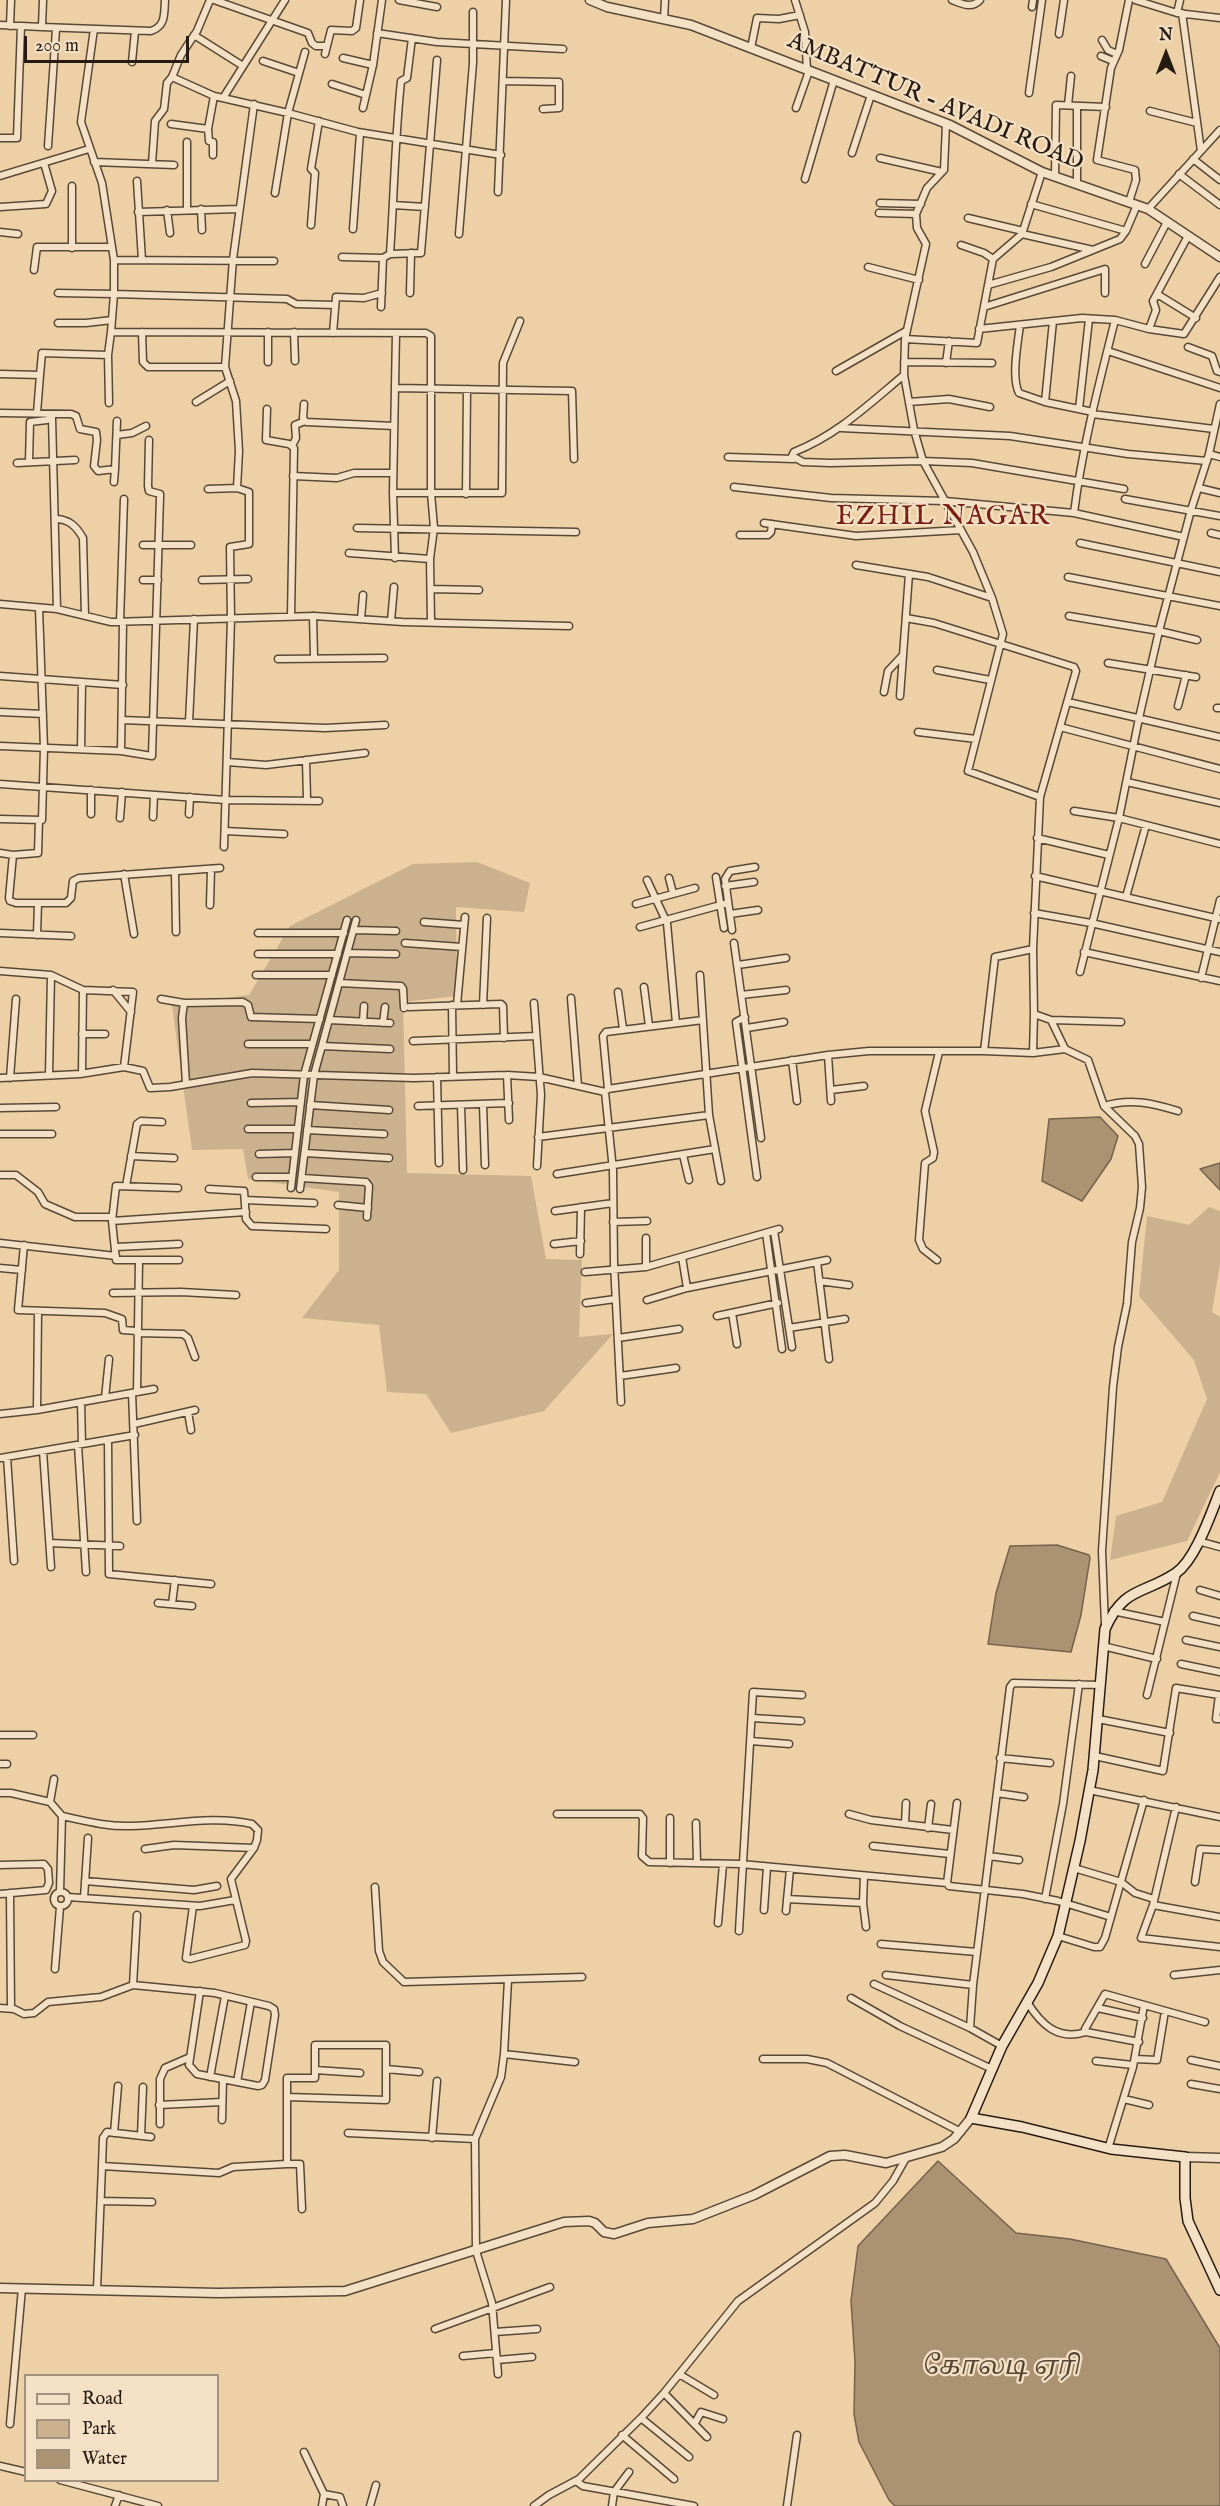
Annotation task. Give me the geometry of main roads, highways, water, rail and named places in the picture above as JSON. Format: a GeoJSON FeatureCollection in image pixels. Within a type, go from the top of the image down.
{"type":"FeatureCollection","features":[{"type":"Feature","properties":{"kind":"main road"},"geometry":{"type":"LineString","coordinates":[[1220,1491],[1188,1560],[1177,1572],[1129,1596],[1113,1611],[1103,1646],[1095,1756],[1074,1868],[1058,1936],[1038,1983],[1002,2046],[971,2118],[1022,2127],[1108,2149],[1185,2157],[1185,2199],[1188,2221],[1218,2281],[1220,2290]]}},
{"type":"Feature","properties":{"kind":"water"},"geometry":{"type":"Polygon","coordinates":[[[1100,1117],[1118,1136],[1111,1159],[1082,1201],[1042,1181],[1049,1119],[1100,1117]]]}},
{"type":"Feature","properties":{"kind":"water"},"geometry":{"type":"Polygon","coordinates":[[[1220,1163],[1220,1190],[1200,1169],[1220,1163]]]}},
{"type":"Feature","properties":{"kind":"water"},"geometry":{"type":"Polygon","coordinates":[[[1057,1545],[1089,1555],[1090,1558],[1081,1615],[1071,1652],[988,1644],[996,1593],[1010,1546],[1057,1545]]]}},
{"type":"Feature","properties":{"kind":"water","name":"கோலடி ஏரி"},"geometry":{"type":"Polygon","coordinates":[[[938,2161],[1016,2233],[1070,2239],[1166,2259],[1220,2348],[1220,2506],[895,2506],[889,2500],[859,2442],[854,2414],[855,2361],[851,2301],[858,2246],[938,2161]]]}},
{"type":"Feature","properties":{"kind":"district","name":"EZHIL NAGAR"},"geometry":{"type":"Point","coordinates":[943,518]}}]}
